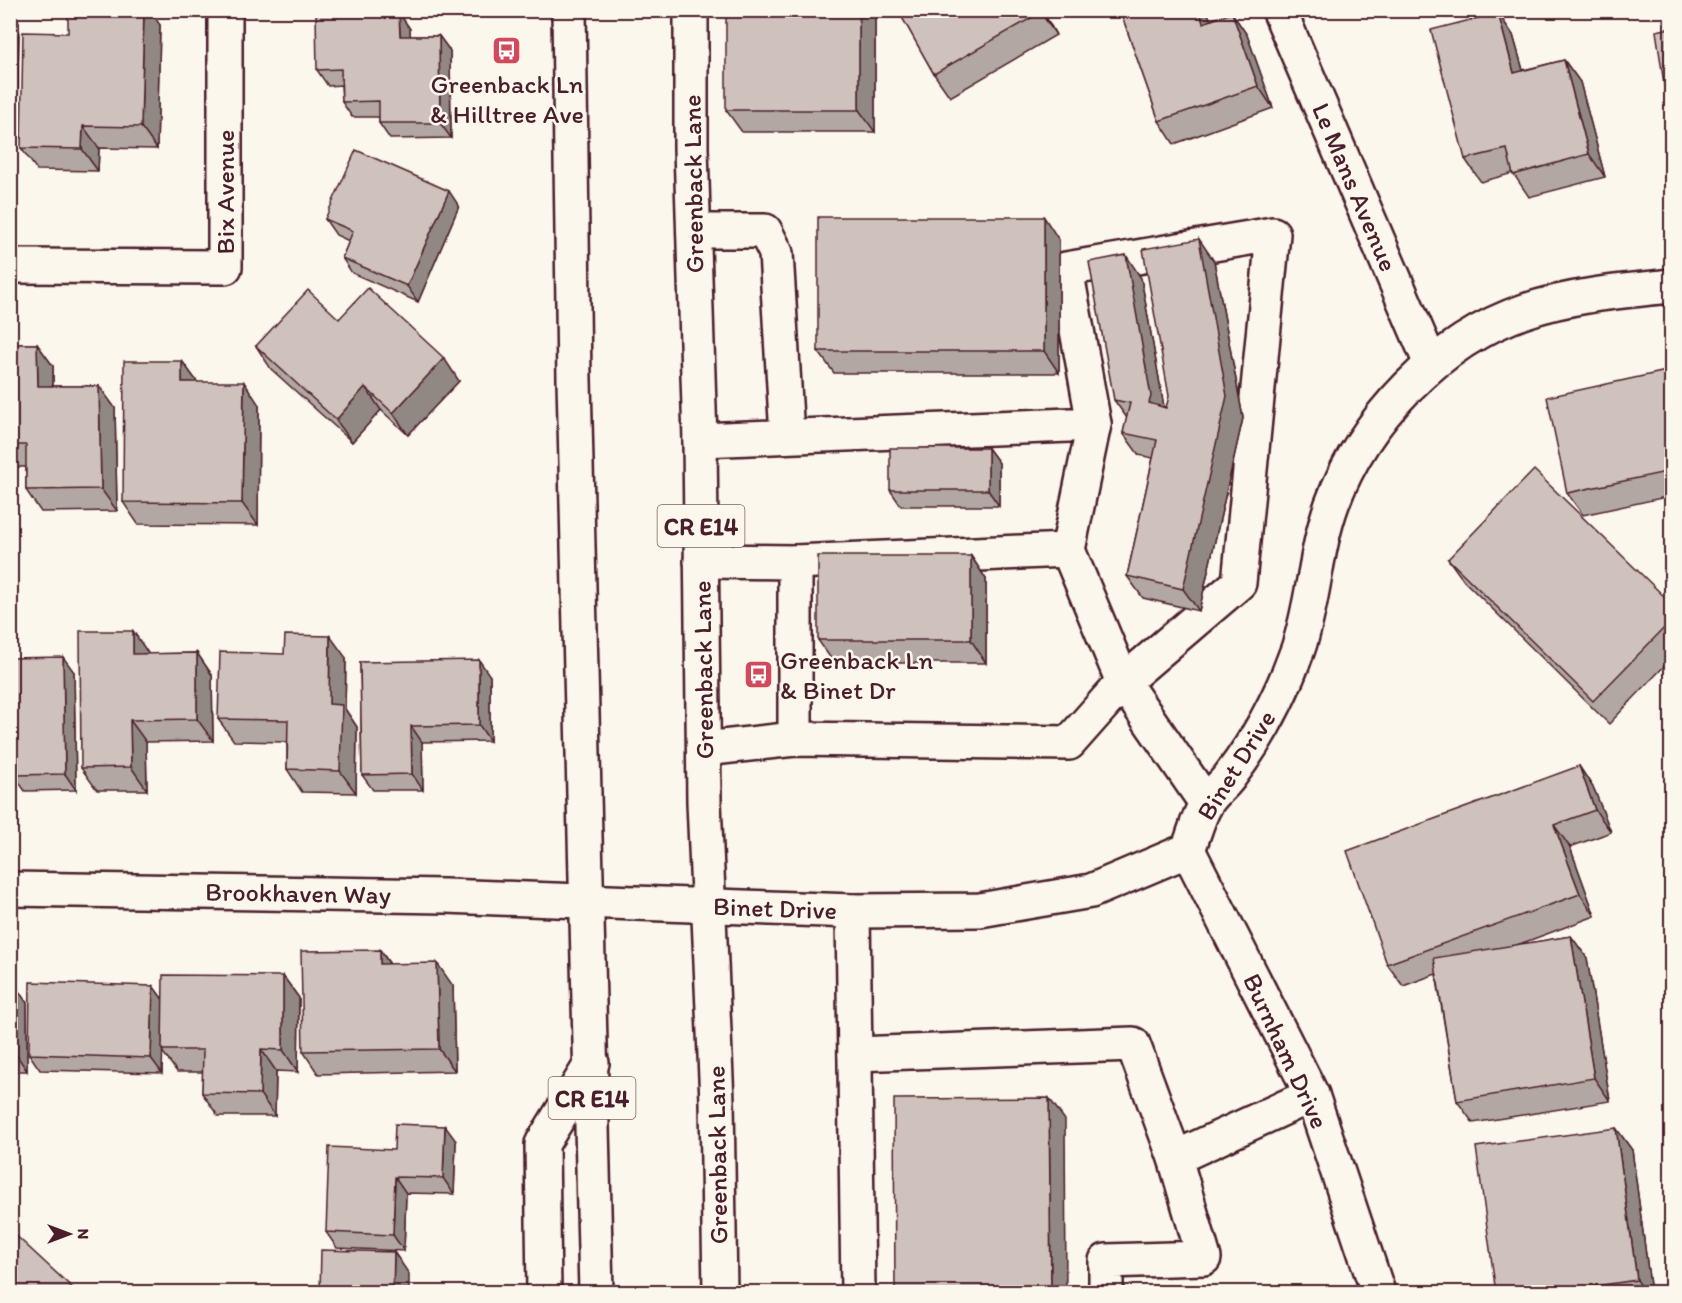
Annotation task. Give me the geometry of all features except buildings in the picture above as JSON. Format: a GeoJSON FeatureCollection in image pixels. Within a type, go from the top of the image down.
{"type":"FeatureCollection","features":[{"type":"Feature","properties":{"kind":"street","name":"Bix Avenue"},"geometry":{"type":"LineString","coordinates":[[10,266],[225,267],[225,10]]}},
{"type":"Feature","properties":{"kind":"street","name":"CR E14"},"geometry":{"type":"LineString","coordinates":[[569,10],[585,903],[592,1063],[596,1293]]}},
{"type":"Feature","properties":{"kind":"street","name":"Greenback Lane"},"geometry":{"type":"LineString","coordinates":[[691,10],[704,749],[717,1101],[720,1293]]}},
{"type":"Feature","properties":{"kind":"street","name":"Le Mans Avenue"},"geometry":{"type":"LineString","coordinates":[[1279,10],[1431,364]]}},
{"type":"Feature","properties":{"kind":"street"},"geometry":{"type":"LineString","coordinates":[[694,231],[765,231],[776,253],[787,436]]}},
{"type":"Feature","properties":{"kind":"street"},"geometry":{"type":"LineString","coordinates":[[704,749],[795,739],[1069,743],[1123,682],[1239,583],[1273,234],[1066,269],[1094,424],[1068,550],[1123,682],[1206,803]]}},
{"type":"Feature","properties":{"kind":"street","name":"Binet Drive"},"geometry":{"type":"LineString","coordinates":[[585,903],[854,910],[980,910],[1091,891],[1188,850],[1206,803],[1230,776],[1269,716],[1298,649],[1322,537],[1346,472],[1381,415],[1431,364],[1462,342],[1523,311],[1589,294],[1671,286]]}},
{"type":"Feature","properties":{"kind":"street"},"geometry":{"type":"LineString","coordinates":[[700,440],[1094,424]]}},
{"type":"Feature","properties":{"kind":"street"},"geometry":{"type":"LineString","coordinates":[[701,561],[795,562],[1068,550]]}},
{"type":"Feature","properties":{"kind":"street"},"geometry":{"type":"LineString","coordinates":[[795,562],[795,739]]}},
{"type":"Feature","properties":{"kind":"street","name":"Burnham Drive"},"geometry":{"type":"LineString","coordinates":[[1188,850],[1311,1095],[1378,1293]]}},
{"type":"Feature","properties":{"kind":"street","name":"Brookhaven Way"},"geometry":{"type":"LineString","coordinates":[[10,889],[445,896],[585,903]]}},
{"type":"Feature","properties":{"kind":"street"},"geometry":{"type":"LineString","coordinates":[[854,910],[858,1293]]}},
{"type":"Feature","properties":{"kind":"street"},"geometry":{"type":"LineString","coordinates":[[855,1054],[1133,1044],[1175,1158],[1204,1257],[1106,1261],[1106,1293]]}},
{"type":"Feature","properties":{"kind":"street"},"geometry":{"type":"LineString","coordinates":[[544,1293],[542,1144],[592,1063]]}},
{"type":"Feature","properties":{"kind":"street"},"geometry":{"type":"LineString","coordinates":[[1175,1158],[1311,1095]]}},
{"type":"Feature","properties":{"kind":"place","name":"Greenback Ln & Hilltree Ave"},"geometry":{"type":"Point","coordinates":[507,50]}},
{"type":"Feature","properties":{"kind":"place","name":"Greenback Ln & Binet Dr"},"geometry":{"type":"Point","coordinates":[759,675]}}]}
